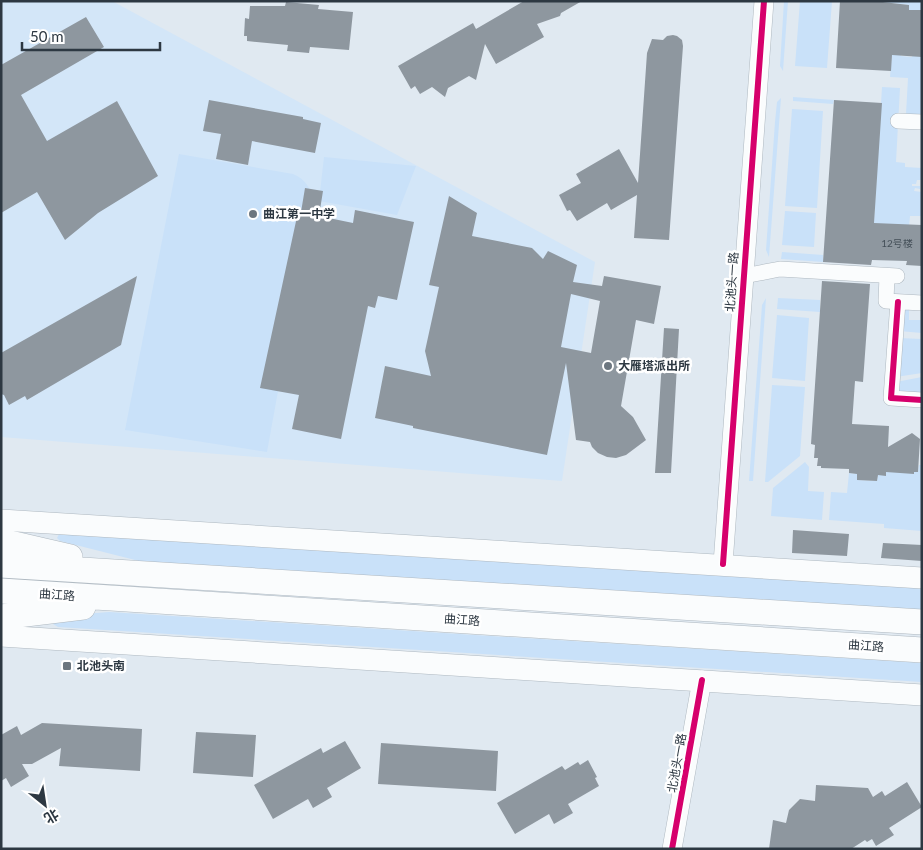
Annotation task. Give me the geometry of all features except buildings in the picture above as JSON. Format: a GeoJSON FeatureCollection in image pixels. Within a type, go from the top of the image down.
{"type":"FeatureCollection","features":[{"type":"Feature","properties":{"kind":"highway"},"geometry":{"type":"LineString","coordinates":[[1,541],[143,573]]}},
{"type":"Feature","properties":{"kind":"highway"},"geometry":{"type":"LineString","coordinates":[[1,564],[922,622]]}},
{"type":"Feature","properties":{"kind":"highway","name":"曲江路"},"geometry":{"type":"LineString","coordinates":[[1,591],[922,650]]}},
{"type":"Feature","properties":{"kind":"highway"},"geometry":{"type":"LineString","coordinates":[[1,617],[142,600]]}},
{"type":"Feature","properties":{"kind":"main road"},"geometry":{"type":"LineString","coordinates":[[1,520],[922,578]]}},
{"type":"Feature","properties":{"kind":"main road"},"geometry":{"type":"LineString","coordinates":[[1,636],[922,695]]}},
{"type":"Feature","properties":{"kind":"street","name":"北池头一路"},"geometry":{"type":"LineString","coordinates":[[723,564],[764,1]]}},
{"type":"Feature","properties":{"kind":"street"},"geometry":{"type":"LineString","coordinates":[[898,121],[922,122]]}},
{"type":"Feature","properties":{"kind":"street"},"geometry":{"type":"LineString","coordinates":[[744,276],[780,269],[892,276],[886,301],[922,303]]}},
{"type":"Feature","properties":{"kind":"street"},"geometry":{"type":"LineString","coordinates":[[898,302],[891,398],[922,400]]}},
{"type":"Feature","properties":{"kind":"street","name":"北池头一路"},"geometry":{"type":"LineString","coordinates":[[672,849],[702,680]]}},
{"type":"Feature","properties":{"kind":"shaded area","name":"曲江第一中学"},"geometry":{"type":"Polygon","coordinates":[[[1,1],[112,1],[595,262],[562,481],[1,437],[1,1]]]}},
{"type":"Feature","properties":{"kind":"shaded area"},"geometry":{"type":"Polygon","coordinates":[[[784,1],[788,1],[783,71],[780,66],[784,1]]]}},
{"type":"Feature","properties":{"kind":"shaded area"},"geometry":{"type":"Polygon","coordinates":[[[800,1],[832,1],[827,68],[795,66],[800,1]]]}},
{"type":"Feature","properties":{"kind":"shaded area"},"geometry":{"type":"Polygon","coordinates":[[[874,1],[922,1],[922,10],[909,10],[909,5],[874,1]]]}},
{"type":"Feature","properties":{"kind":"shaded area"},"geometry":{"type":"Polygon","coordinates":[[[913,45],[922,57],[922,115],[906,114],[908,78],[890,77],[892,52],[901,53],[901,56],[912,57],[913,45]]]}},
{"type":"Feature","properties":{"kind":"shaded area"},"geometry":{"type":"Polygon","coordinates":[[[882,87],[900,88],[896,162],[905,163],[905,167],[922,168],[921,180],[917,180],[916,184],[912,184],[912,186],[920,186],[920,189],[915,188],[914,191],[922,192],[922,216],[910,216],[909,227],[873,236],[882,87]]]}},
{"type":"Feature","properties":{"kind":"shaded area"},"geometry":{"type":"Polygon","coordinates":[[[793,97],[834,100],[833,104],[793,101],[793,97]]]}},
{"type":"Feature","properties":{"kind":"shaded area"},"geometry":{"type":"Polygon","coordinates":[[[781,98],[769,257],[766,250],[775,122],[777,102],[781,98]]]}},
{"type":"Feature","properties":{"kind":"shaded area"},"geometry":{"type":"Polygon","coordinates":[[[792,109],[823,111],[817,208],[785,206],[792,109]]]}},
{"type":"Feature","properties":{"kind":"shaded area"},"geometry":{"type":"Polygon","coordinates":[[[179,154],[293,174],[306,183],[313,198],[267,452],[125,430],[179,154]]]}},
{"type":"Feature","properties":{"kind":"shaded area"},"geometry":{"type":"Polygon","coordinates":[[[324,157],[416,166],[397,215],[319,201],[324,157]]]}},
{"type":"Feature","properties":{"kind":"shaded area"},"geometry":{"type":"Polygon","coordinates":[[[785,211],[816,213],[814,247],[782,245],[785,211]]]}},
{"type":"Feature","properties":{"kind":"shaded area"},"geometry":{"type":"Polygon","coordinates":[[[782,252],[823,255],[823,262],[781,259],[782,252]]]}},
{"type":"Feature","properties":{"kind":"shaded area"},"geometry":{"type":"Polygon","coordinates":[[[766,298],[753,481],[749,481],[762,305],[766,298]]]}},
{"type":"Feature","properties":{"kind":"shaded area"},"geometry":{"type":"Polygon","coordinates":[[[778,298],[820,300],[820,312],[777,309],[778,298]]]}},
{"type":"Feature","properties":{"kind":"shaded area"},"geometry":{"type":"Polygon","coordinates":[[[901,310],[909,310],[909,320],[922,320],[922,333],[899,331],[901,310]]]}},
{"type":"Feature","properties":{"kind":"shaded area"},"geometry":{"type":"Polygon","coordinates":[[[777,315],[809,318],[805,381],[772,378],[777,315]]]}},
{"type":"Feature","properties":{"kind":"shaded area"},"geometry":{"type":"Polygon","coordinates":[[[899,338],[922,339],[922,373],[896,377],[899,338]]]}},
{"type":"Feature","properties":{"kind":"shaded area"},"geometry":{"type":"Polygon","coordinates":[[[922,377],[922,395],[895,393],[896,382],[922,377]]]}},
{"type":"Feature","properties":{"kind":"shaded area"},"geometry":{"type":"Polygon","coordinates":[[[772,385],[805,387],[800,456],[768,482],[765,482],[772,385]]]}},
{"type":"Feature","properties":{"kind":"shaded area"},"geometry":{"type":"Polygon","coordinates":[[[805,462],[809,467],[808,491],[824,492],[822,520],[771,516],[773,488],[805,462]]]}},
{"type":"Feature","properties":{"kind":"shaded area"},"geometry":{"type":"Polygon","coordinates":[[[919,465],[922,465],[922,531],[884,528],[884,524],[829,520],[831,492],[847,493],[849,473],[857,474],[857,480],[877,481],[878,475],[886,470],[918,472],[919,465]]]}},
{"type":"Feature","properties":{"kind":"shaded area"},"geometry":{"type":"Polygon","coordinates":[[[59,534],[922,588],[922,612],[139,561],[60,541],[57,538],[59,534]]]}},
{"type":"Feature","properties":{"kind":"shaded area"},"geometry":{"type":"Polygon","coordinates":[[[109,612],[922,663],[922,682],[58,627],[52,621],[57,616],[109,612]]]}},
{"type":"Feature","properties":{"kind":"cycle path"},"geometry":{"type":"LineString","coordinates":[[723,564],[764,1]]}},
{"type":"Feature","properties":{"kind":"cycle path"},"geometry":{"type":"LineString","coordinates":[[898,302],[891,398],[922,400]]}},
{"type":"Feature","properties":{"kind":"cycle path"},"geometry":{"type":"LineString","coordinates":[[672,849],[702,680]]}},
{"type":"Feature","properties":{"kind":"place","name":"曲江第一中学"},"geometry":{"type":"Point","coordinates":[253,214]}},
{"type":"Feature","properties":{"kind":"place","name":"大雁塔派出所"},"geometry":{"type":"Point","coordinates":[608,366]}},
{"type":"Feature","properties":{"kind":"place","name":"北池头南"},"geometry":{"type":"Point","coordinates":[67,666]}}]}
